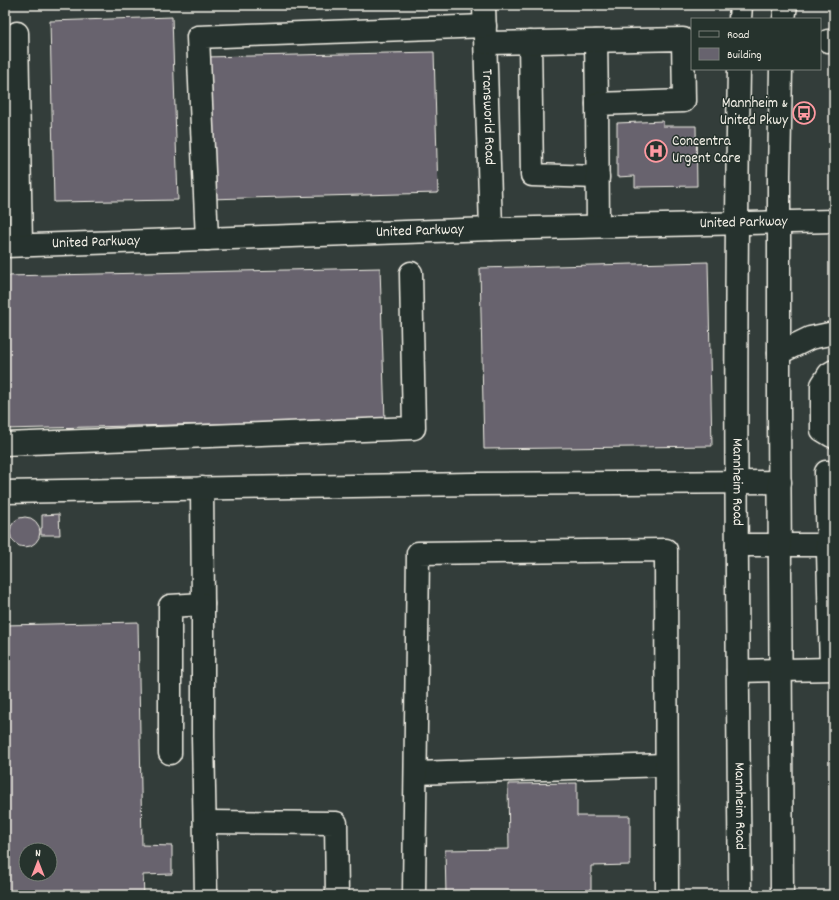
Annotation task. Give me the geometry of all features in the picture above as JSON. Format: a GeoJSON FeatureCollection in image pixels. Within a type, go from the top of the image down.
{"type":"FeatureCollection","features":[{"type":"Feature","properties":{"kind":"main road","name":"Transworld Road"},"geometry":{"type":"LineString","coordinates":[[484,5],[491,229]]}},
{"type":"Feature","properties":{"kind":"main road"},"geometry":{"type":"LineString","coordinates":[[740,18],[741,5]]}},
{"type":"Feature","properties":{"kind":"main road"},"geometry":{"type":"LineString","coordinates":[[784,18],[786,5]]}},
{"type":"Feature","properties":{"kind":"main road"},"geometry":{"type":"LineString","coordinates":[[13,245],[17,33]]}},
{"type":"Feature","properties":{"kind":"main road"},"geometry":{"type":"LineString","coordinates":[[207,238],[198,37],[485,35],[530,42],[683,40],[684,101],[597,104]]}},
{"type":"Feature","properties":{"kind":"main road"},"geometry":{"type":"LineString","coordinates":[[596,41],[598,226]]}},
{"type":"Feature","properties":{"kind":"main road"},"geometry":{"type":"LineString","coordinates":[[530,42],[532,175],[598,177]]}},
{"type":"Feature","properties":{"kind":"main road","name":"Mannheim Road"},"geometry":{"type":"LineString","coordinates":[[739,70],[736,222],[740,895]]}},
{"type":"Feature","properties":{"kind":"main road"},"geometry":{"type":"LineString","coordinates":[[781,70],[779,175],[779,354],[782,895]]}},
{"type":"Feature","properties":{"kind":"main road","name":"United Parkway"},"geometry":{"type":"LineString","coordinates":[[13,245],[491,229],[736,222],[834,221]]}},
{"type":"Feature","properties":{"kind":"main road"},"geometry":{"type":"LineString","coordinates":[[5,444],[414,428],[411,273]]}},
{"type":"Feature","properties":{"kind":"main road"},"geometry":{"type":"LineString","coordinates":[[779,354],[810,338],[834,332]]}},
{"type":"Feature","properties":{"kind":"main road"},"geometry":{"type":"LineString","coordinates":[[834,371],[829,374],[822,385],[822,430],[834,436]]}},
{"type":"Feature","properties":{"kind":"main road"},"geometry":{"type":"LineString","coordinates":[[738,670],[832,669],[831,544],[826,472],[834,472]]}},
{"type":"Feature","properties":{"kind":"main road"},"geometry":{"type":"LineString","coordinates":[[5,492],[472,484],[780,482]]}},
{"type":"Feature","properties":{"kind":"main road"},"geometry":{"type":"LineString","coordinates":[[202,488],[206,895]]}},
{"type":"Feature","properties":{"kind":"main road"},"geometry":{"type":"LineString","coordinates":[[737,545],[831,544]]}},
{"type":"Feature","properties":{"kind":"main road"},"geometry":{"type":"LineString","coordinates":[[414,895],[418,553],[666,550],[667,895]]}},
{"type":"Feature","properties":{"kind":"main road"},"geometry":{"type":"LineString","coordinates":[[170,753],[170,606],[204,604]]}},
{"type":"Feature","properties":{"kind":"main road"},"geometry":{"type":"LineString","coordinates":[[416,773],[666,765]]}},
{"type":"Feature","properties":{"kind":"main road"},"geometry":{"type":"LineString","coordinates":[[205,822],[336,823],[337,895]]}},
{"type":"Feature","properties":{"kind":"building"},"geometry":{"type":"Polygon","coordinates":[[[172,17],[178,200],[54,202],[50,21],[172,17]]]}},
{"type":"Feature","properties":{"kind":"building"},"geometry":{"type":"Polygon","coordinates":[[[434,52],[438,193],[208,199],[205,57],[434,52]]]}},
{"type":"Feature","properties":{"kind":"building","name":"Concentra Urgent Care"},"geometry":{"type":"Polygon","coordinates":[[[663,121],[663,126],[696,126],[697,186],[635,187],[635,176],[617,177],[617,123],[663,121]]]}},
{"type":"Feature","properties":{"kind":"building"},"geometry":{"type":"Polygon","coordinates":[[[708,262],[712,446],[484,449],[480,268],[708,262]]]}},
{"type":"Feature","properties":{"kind":"building"},"geometry":{"type":"Polygon","coordinates":[[[380,268],[385,420],[5,429],[5,276],[380,268]]]}},
{"type":"Feature","properties":{"kind":"building"},"geometry":{"type":"Polygon","coordinates":[[[59,514],[60,535],[41,535],[42,515],[59,514]]]}},
{"type":"Feature","properties":{"kind":"building"},"geometry":{"type":"Polygon","coordinates":[[[25,517],[36,521],[40,532],[36,543],[25,547],[14,543],[10,532],[14,521],[25,517]]]}},
{"type":"Feature","properties":{"kind":"building"},"geometry":{"type":"Polygon","coordinates":[[[138,622],[142,845],[172,846],[172,874],[143,875],[144,895],[5,895],[5,625],[138,622]]]}},
{"type":"Feature","properties":{"kind":"building"},"geometry":{"type":"Polygon","coordinates":[[[577,783],[577,816],[630,816],[630,865],[591,866],[591,895],[446,895],[445,850],[509,849],[508,784],[577,783]]]}},
{"type":"Feature","properties":{"kind":"place","name":"Mannheim & United Pkwy"},"geometry":{"type":"Point","coordinates":[804,113]}},
{"type":"Feature","properties":{"kind":"place","name":"Concentra Urgent Care"},"geometry":{"type":"Point","coordinates":[656,151]}}]}
